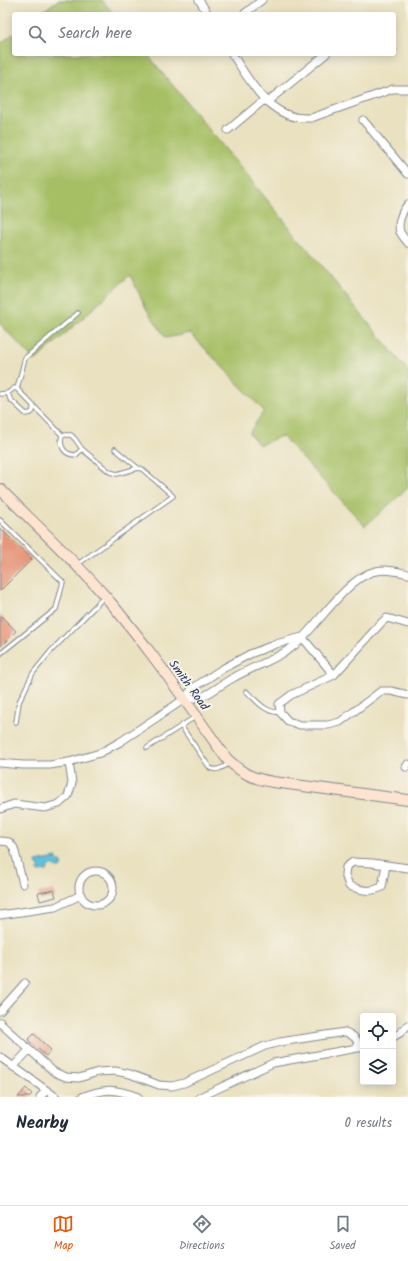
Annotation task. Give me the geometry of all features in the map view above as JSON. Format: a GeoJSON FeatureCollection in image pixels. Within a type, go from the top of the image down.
{"type":"FeatureCollection","features":[{"type":"Feature","properties":{"kind":"street"},"geometry":{"type":"LineString","coordinates":[[199,0],[207,12]]}},
{"type":"Feature","properties":{"kind":"street"},"geometry":{"type":"LineString","coordinates":[[247,12],[262,0]]}},
{"type":"Feature","properties":{"kind":"street"},"geometry":{"type":"LineString","coordinates":[[233,56],[266,101],[280,112],[296,118],[311,118],[393,89],[408,89]]}},
{"type":"Feature","properties":{"kind":"street"},"geometry":{"type":"LineString","coordinates":[[228,130],[323,56]]}},
{"type":"Feature","properties":{"kind":"street"},"geometry":{"type":"LineString","coordinates":[[363,120],[408,174]]}},
{"type":"Feature","properties":{"kind":"street"},"geometry":{"type":"LineString","coordinates":[[408,204],[403,210],[399,223],[400,232],[408,243]]}},
{"type":"Feature","properties":{"kind":"street","name":"Smith Road"},"geometry":{"type":"LineString","coordinates":[[0,489],[77,565],[105,596],[135,633],[230,762],[238,770],[255,779],[408,800]]}},
{"type":"Feature","properties":{"kind":"street"},"geometry":{"type":"LineString","coordinates":[[183,700],[202,696],[233,678],[281,655],[313,627],[342,594],[355,582],[372,572],[391,570],[408,574]]}},
{"type":"Feature","properties":{"kind":"street"},"geometry":{"type":"LineString","coordinates":[[408,624],[388,618],[382,622],[334,675],[291,695],[279,704],[280,712],[288,721],[300,725],[328,725],[340,722],[381,691],[408,694]]}},
{"type":"Feature","properties":{"kind":"street"},"geometry":{"type":"LineString","coordinates":[[302,637],[334,675]]}},
{"type":"Feature","properties":{"kind":"street"},"geometry":{"type":"LineString","coordinates":[[0,763],[32,766],[69,762],[108,750],[183,700],[193,688],[222,669],[250,654],[276,644],[302,637]]}},
{"type":"Feature","properties":{"kind":"street"},"geometry":{"type":"LineString","coordinates":[[0,809],[14,804],[46,808],[59,804],[68,796],[72,783],[69,762]]}},
{"type":"Feature","properties":{"kind":"street"},"geometry":{"type":"LineString","coordinates":[[0,841],[9,842],[14,848],[23,884]]}},
{"type":"Feature","properties":{"kind":"street"},"geometry":{"type":"LineString","coordinates":[[386,865],[382,887],[375,890],[363,891],[349,886],[345,874],[346,868],[353,862],[386,865],[408,868]]}},
{"type":"Feature","properties":{"kind":"street"},"geometry":{"type":"LineString","coordinates":[[89,872],[102,872],[108,875],[112,880],[112,894],[109,899],[103,903],[97,905],[90,903],[81,895],[79,888],[80,882],[89,872]]}},
{"type":"Feature","properties":{"kind":"street"},"geometry":{"type":"LineString","coordinates":[[0,915],[55,907],[81,895]]}},
{"type":"Feature","properties":{"kind":"street"},"geometry":{"type":"LineString","coordinates":[[0,1012],[25,982]]}},
{"type":"Feature","properties":{"kind":"street"},"geometry":{"type":"LineString","coordinates":[[0,1022],[54,1072],[66,1077],[78,1078],[98,1072],[115,1071],[130,1074],[159,1085],[172,1086],[184,1083],[265,1046],[280,1042],[346,1032],[352,1034],[358,1040],[360,1045]]}},
{"type":"Feature","properties":{"kind":"street"},"geometry":{"type":"LineString","coordinates":[[396,1035],[408,1025]]}},
{"type":"Feature","properties":{"kind":"street"},"geometry":{"type":"LineString","coordinates":[[200,1097],[273,1063],[360,1047]]}},
{"type":"Feature","properties":{"kind":"street"},"geometry":{"type":"LineString","coordinates":[[13,1067],[29,1050]]}},
{"type":"Feature","properties":{"kind":"street"},"geometry":{"type":"LineString","coordinates":[[0,1057],[56,1097]]}},
{"type":"Feature","properties":{"kind":"street"},"geometry":{"type":"LineString","coordinates":[[82,1097],[109,1089],[138,1097]]}},
{"type":"Feature","properties":{"kind":"street"},"geometry":{"type":"LineString","coordinates":[[40,1097],[46,1091]]}},
{"type":"Feature","properties":{"kind":"lane"},"geometry":{"type":"LineString","coordinates":[[17,389],[25,358],[78,313]]}},
{"type":"Feature","properties":{"kind":"lane"},"geometry":{"type":"LineString","coordinates":[[0,394],[8,393],[14,388],[17,389]]}},
{"type":"Feature","properties":{"kind":"lane"},"geometry":{"type":"LineString","coordinates":[[17,389],[62,435],[71,435],[79,442],[82,448],[110,472],[117,474],[138,468]]}},
{"type":"Feature","properties":{"kind":"lane"},"geometry":{"type":"LineString","coordinates":[[8,393],[10,399],[26,414],[31,413],[33,405]]}},
{"type":"Feature","properties":{"kind":"lane"},"geometry":{"type":"LineString","coordinates":[[62,435],[60,442],[61,447],[69,454],[76,455],[82,448]]}},
{"type":"Feature","properties":{"kind":"lane"},"geometry":{"type":"LineString","coordinates":[[77,565],[174,496],[142,468],[138,468],[115,449]]}},
{"type":"Feature","properties":{"kind":"lane"},"geometry":{"type":"LineString","coordinates":[[0,520],[63,582],[56,609],[0,654]]}},
{"type":"Feature","properties":{"kind":"lane"},"geometry":{"type":"LineString","coordinates":[[16,722],[19,702],[33,673],[51,651],[105,596]]}},
{"type":"Feature","properties":{"kind":"lane"},"geometry":{"type":"LineString","coordinates":[[246,691],[267,709],[275,713],[280,712]]}},
{"type":"Feature","properties":{"kind":"lane"},"geometry":{"type":"LineString","coordinates":[[147,748],[196,717]]}},
{"type":"Feature","properties":{"kind":"lane"},"geometry":{"type":"LineString","coordinates":[[181,726],[210,768],[213,770],[218,770],[230,762]]}},
{"type":"Feature","properties":{"kind":"green space"},"geometry":{"type":"Polygon","coordinates":[[[58,0],[102,0],[112,12],[42,12],[58,0]]]}},
{"type":"Feature","properties":{"kind":"green space"},"geometry":{"type":"Polygon","coordinates":[[[12,35],[12,56],[149,56],[408,371],[408,488],[365,526],[282,436],[259,445],[249,433],[264,411],[190,333],[166,338],[147,310],[130,275],[35,361],[0,324],[0,44],[12,35]]]}},
{"type":"Feature","properties":{"kind":"water"},"geometry":{"type":"Polygon","coordinates":[[[57,858],[57,861],[61,862],[62,864],[60,868],[50,865],[47,871],[38,872],[40,867],[36,862],[57,858]]]}},
{"type":"Feature","properties":{"kind":"building"},"geometry":{"type":"Polygon","coordinates":[[[0,528],[32,559],[0,591],[0,528]]]}},
{"type":"Feature","properties":{"kind":"building"},"geometry":{"type":"Polygon","coordinates":[[[0,615],[16,631],[0,647],[0,615]]]}},
{"type":"Feature","properties":{"kind":"building"},"geometry":{"type":"Polygon","coordinates":[[[54,890],[56,897],[40,901],[38,893],[54,890]]]}},
{"type":"Feature","properties":{"kind":"building"},"geometry":{"type":"Polygon","coordinates":[[[34,1034],[51,1050],[46,1056],[28,1040],[34,1034]]]}},
{"type":"Feature","properties":{"kind":"building"},"geometry":{"type":"Polygon","coordinates":[[[26,1088],[32,1094],[29,1097],[18,1097],[26,1088]]]}}]}
